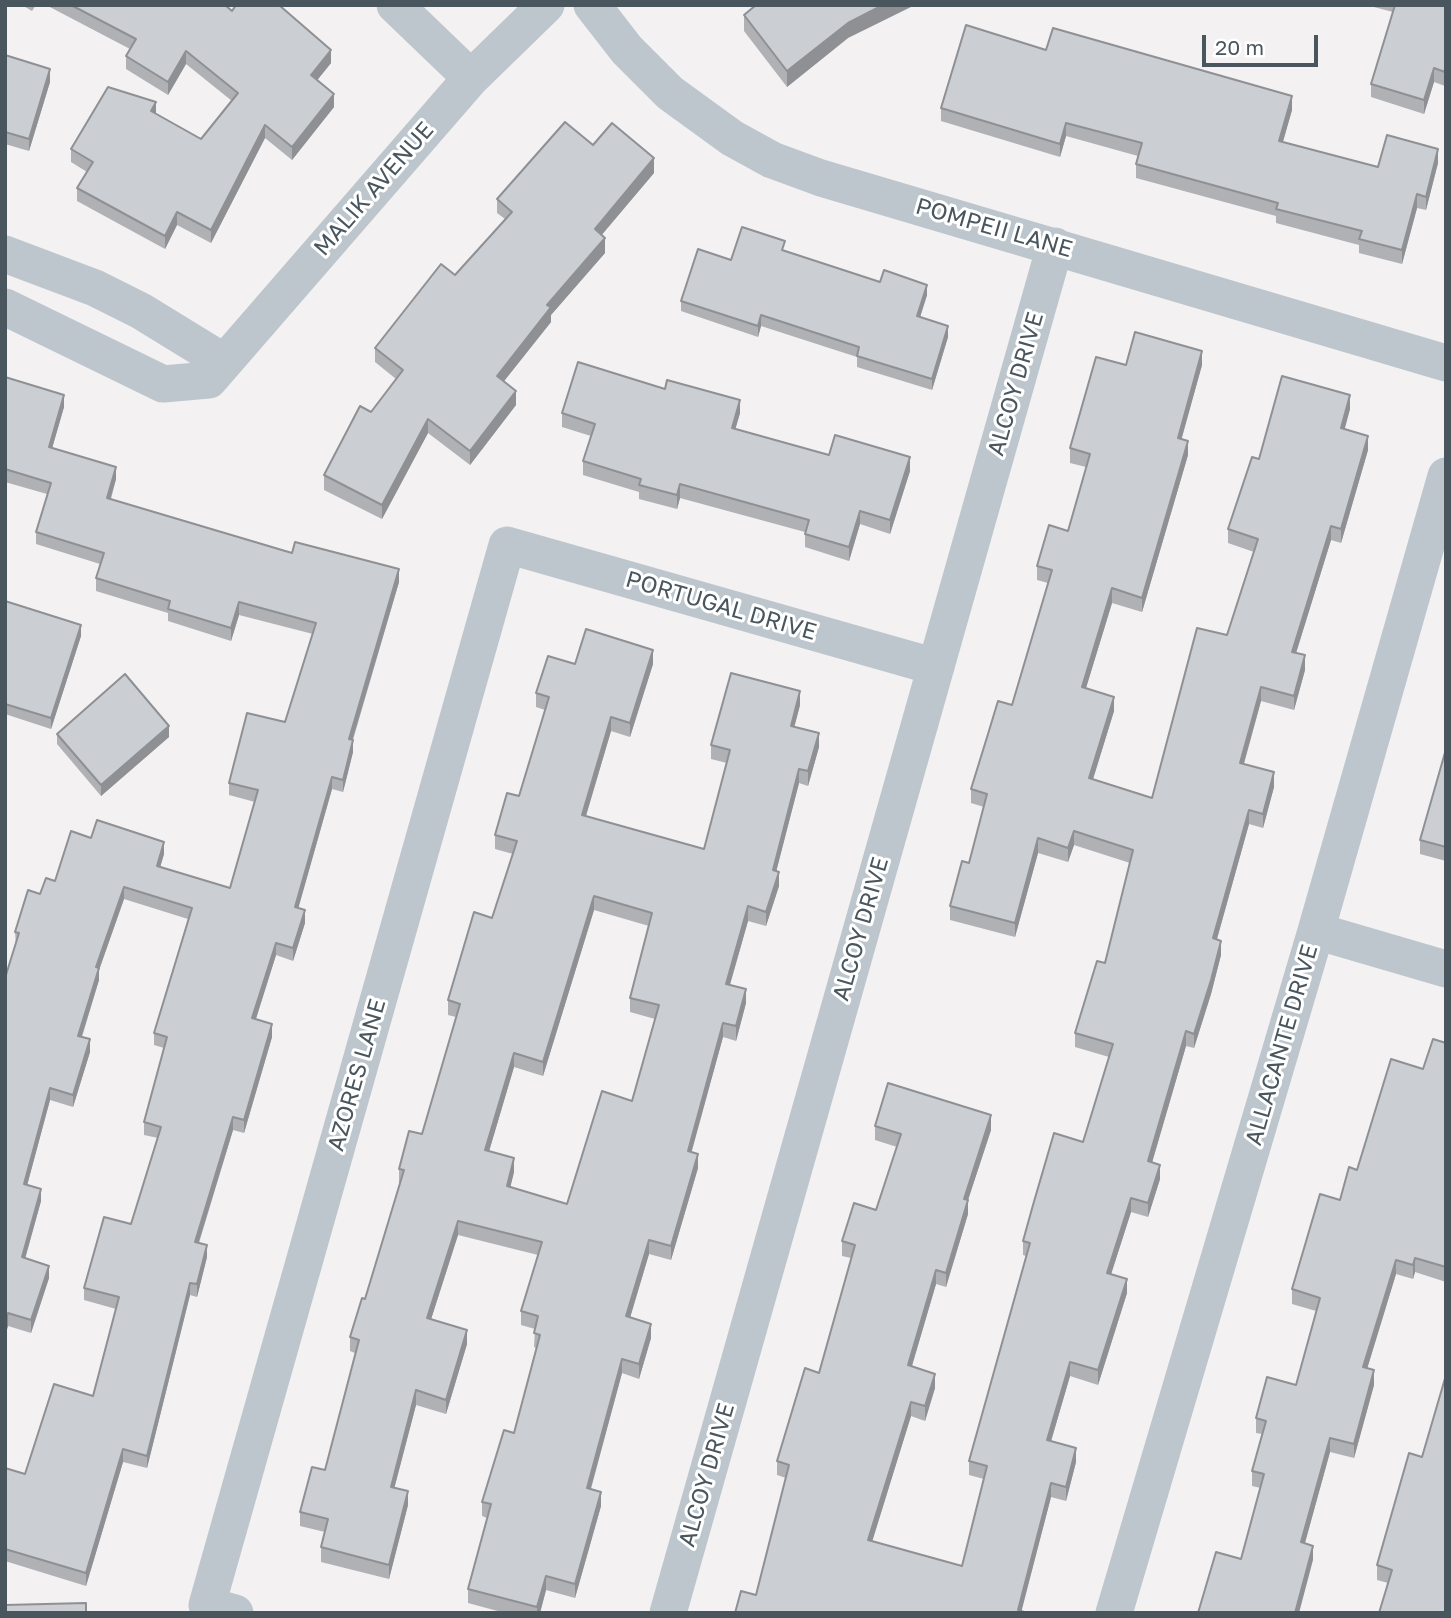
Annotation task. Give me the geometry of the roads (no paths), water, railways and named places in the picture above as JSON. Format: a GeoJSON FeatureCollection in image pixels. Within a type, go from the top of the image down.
{"type":"FeatureCollection","features":[{"type":"Feature","properties":{"kind":"street"},"geometry":{"type":"LineString","coordinates":[[395,5],[471,78]]}},
{"type":"Feature","properties":{"kind":"street","name":"MALIK AVENUE"},"geometry":{"type":"LineString","coordinates":[[217,371],[471,78],[546,5]]}},
{"type":"Feature","properties":{"kind":"street","name":"POMPEII LANE"},"geometry":{"type":"LineString","coordinates":[[592,5],[627,50],[670,93],[732,138],[772,160],[821,178],[1446,363]]}},
{"type":"Feature","properties":{"kind":"street","name":"ALCOY DRIVE"},"geometry":{"type":"LineString","coordinates":[[668,1613],[1055,246]]}},
{"type":"Feature","properties":{"kind":"street"},"geometry":{"type":"LineString","coordinates":[[5,254],[107,293],[217,371]]}},
{"type":"Feature","properties":{"kind":"street"},"geometry":{"type":"LineString","coordinates":[[5,307],[163,384],[217,371]]}},
{"type":"Feature","properties":{"kind":"street","name":"ALLACANTE DRIVE"},"geometry":{"type":"LineString","coordinates":[[1114,1613],[1316,931],[1446,476]]}},
{"type":"Feature","properties":{"kind":"street","name":"PORTUGAL DRIVE"},"geometry":{"type":"LineString","coordinates":[[507,545],[936,667]]}},
{"type":"Feature","properties":{"kind":"street","name":"AZORES LANE"},"geometry":{"type":"LineString","coordinates":[[221,1609],[507,545]]}},
{"type":"Feature","properties":{"kind":"street"},"geometry":{"type":"LineString","coordinates":[[1316,931],[1446,968]]}}]}
